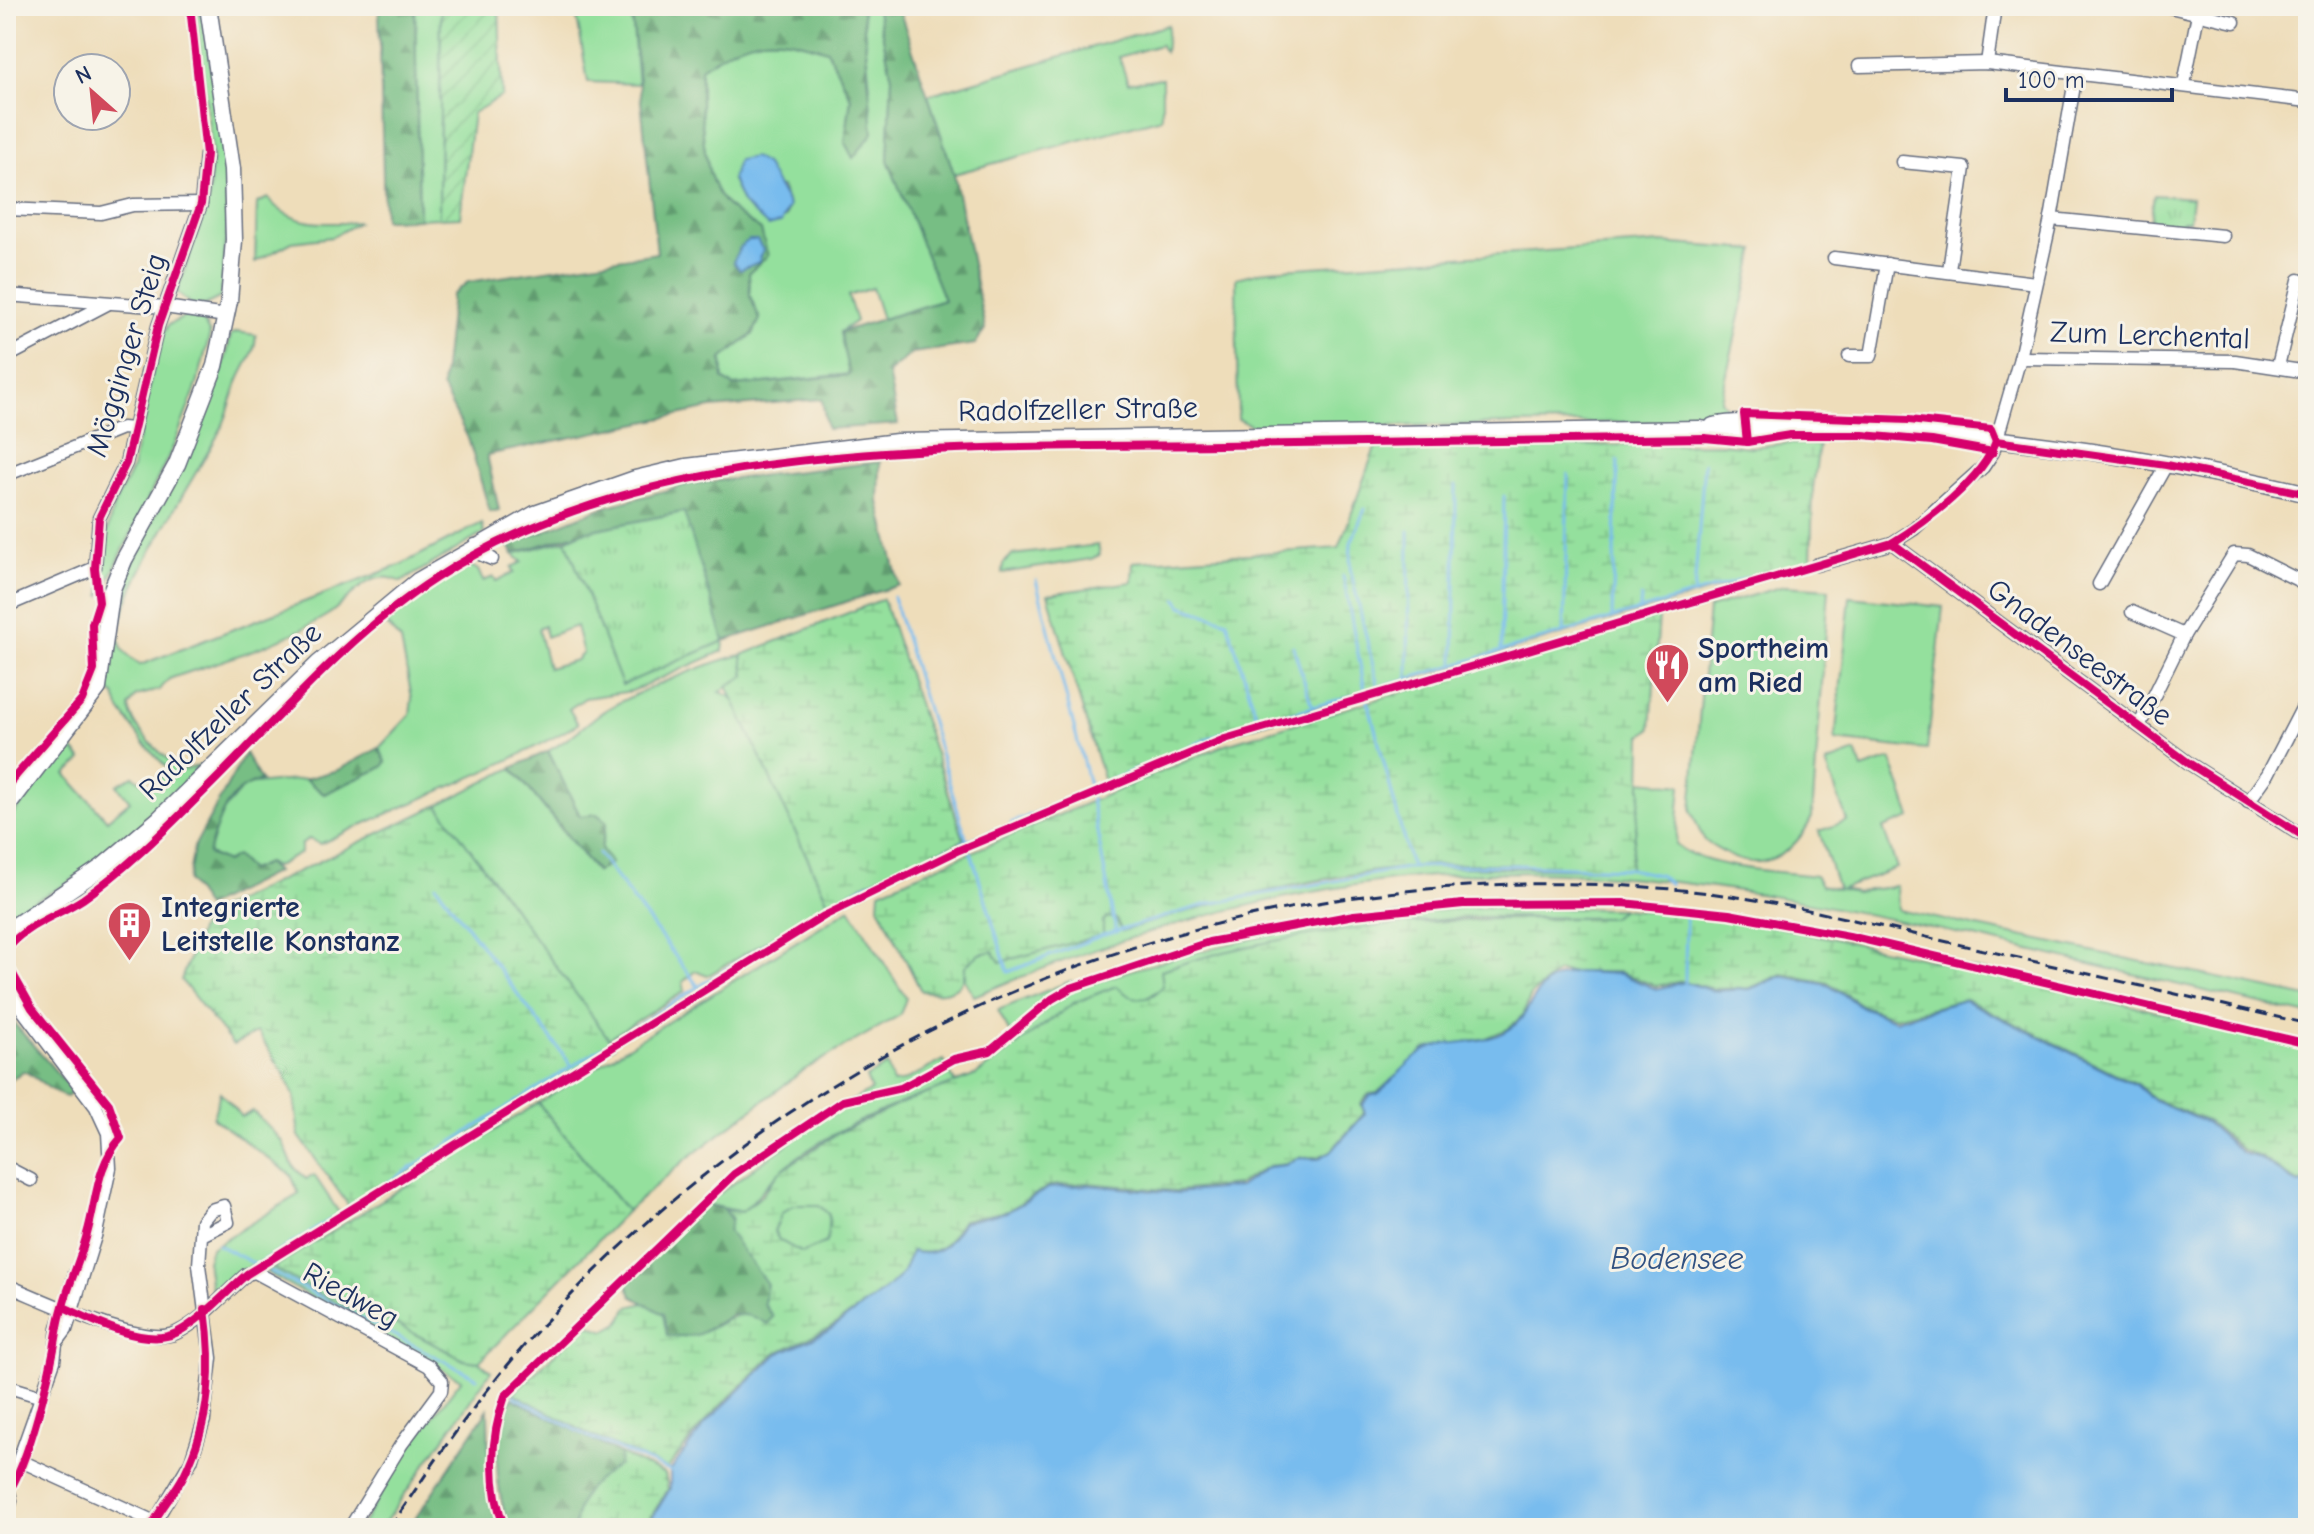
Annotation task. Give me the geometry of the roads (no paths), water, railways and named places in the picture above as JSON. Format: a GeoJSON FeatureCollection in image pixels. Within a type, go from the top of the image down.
{"type":"FeatureCollection","features":[{"type":"Feature","properties":{"kind":"street"},"geometry":{"type":"LineString","coordinates":[[6,808],[98,688],[112,589],[191,432],[215,366],[226,316],[234,240],[232,169],[208,6]]}},
{"type":"Feature","properties":{"kind":"street"},"geometry":{"type":"LineString","coordinates":[[1987,63],[1995,6]]}},
{"type":"Feature","properties":{"kind":"street"},"geometry":{"type":"LineString","coordinates":[[2166,6],[2234,22]]}},
{"type":"Feature","properties":{"kind":"street"},"geometry":{"type":"LineString","coordinates":[[2184,84],[2198,14]]}},
{"type":"Feature","properties":{"kind":"street"},"geometry":{"type":"LineString","coordinates":[[1859,66],[1987,63],[2307,99]]}},
{"type":"Feature","properties":{"kind":"street"},"geometry":{"type":"LineString","coordinates":[[1816,565],[1892,543],[1914,529],[1983,467],[1996,441],[2020,358],[2051,219],[2076,74]]}},
{"type":"Feature","properties":{"kind":"street","name":"Mögginger Steig"},"geometry":{"type":"LineString","coordinates":[[6,606],[95,568],[99,518],[126,463],[165,307],[201,204],[206,154]]}},
{"type":"Feature","properties":{"kind":"street"},"geometry":{"type":"LineString","coordinates":[[1902,162],[1964,168],[1949,270]]}},
{"type":"Feature","properties":{"kind":"street","name":"Mögginger Steig"},"geometry":{"type":"LineString","coordinates":[[6,209],[101,213],[133,205],[201,204]]}},
{"type":"Feature","properties":{"kind":"street"},"geometry":{"type":"LineString","coordinates":[[2051,219],[2223,236]]}},
{"type":"Feature","properties":{"kind":"street"},"geometry":{"type":"LineString","coordinates":[[1834,258],[2036,283]]}},
{"type":"Feature","properties":{"kind":"street"},"geometry":{"type":"LineString","coordinates":[[1849,356],[1871,356],[1887,264]]}},
{"type":"Feature","properties":{"kind":"street","name":"Zum Lerchental"},"geometry":{"type":"LineString","coordinates":[[2278,366],[2299,280]]}},
{"type":"Feature","properties":{"kind":"street"},"geometry":{"type":"LineString","coordinates":[[6,295],[165,307],[226,316]]}},
{"type":"Feature","properties":{"kind":"street"},"geometry":{"type":"LineString","coordinates":[[6,357],[107,304]]}},
{"type":"Feature","properties":{"kind":"street","name":"Zum Lerchental"},"geometry":{"type":"LineString","coordinates":[[2020,358],[2222,361],[2308,372]]}},
{"type":"Feature","properties":{"kind":"street","name":"Radolfzeller Straße"},"geometry":{"type":"LineString","coordinates":[[24,917],[101,868],[159,819],[359,627],[418,581],[475,545],[569,500],[686,467],[838,446],[1049,437],[1699,429],[1747,436],[1798,427],[1905,429],[2166,465],[2308,494]]}},
{"type":"Feature","properties":{"kind":"street"},"geometry":{"type":"LineString","coordinates":[[6,475],[122,428],[134,429]]}},
{"type":"Feature","properties":{"kind":"street"},"geometry":{"type":"LineString","coordinates":[[2099,584],[2166,465]]}},
{"type":"Feature","properties":{"kind":"street","name":"Gnadenseestraße"},"geometry":{"type":"LineString","coordinates":[[1892,543],[2139,726],[2248,802],[2308,839]]}},
{"type":"Feature","properties":{"kind":"street"},"geometry":{"type":"LineString","coordinates":[[475,545],[480,554],[492,559]]}},
{"type":"Feature","properties":{"kind":"street"},"geometry":{"type":"LineString","coordinates":[[2139,726],[2184,635],[2234,554],[2248,555],[2308,585]]}},
{"type":"Feature","properties":{"kind":"street"},"geometry":{"type":"LineString","coordinates":[[2132,612],[2184,635]]}},
{"type":"Feature","properties":{"kind":"street"},"geometry":{"type":"LineString","coordinates":[[2248,802],[2268,774],[2308,697]]}},
{"type":"Feature","properties":{"kind":"street"},"geometry":{"type":"LineString","coordinates":[[6,922],[24,917]]}},
{"type":"Feature","properties":{"kind":"street"},"geometry":{"type":"LineString","coordinates":[[6,932],[24,917]]}},
{"type":"Feature","properties":{"kind":"street"},"geometry":{"type":"LineString","coordinates":[[6,1517],[11,1501],[7,1493],[42,1397],[109,1151],[108,1133],[96,1107],[7,991]]}},
{"type":"Feature","properties":{"kind":"street"},"geometry":{"type":"LineString","coordinates":[[6,1167],[31,1180]]}},
{"type":"Feature","properties":{"kind":"street"},"geometry":{"type":"LineString","coordinates":[[152,1525],[191,1461],[204,1420],[211,1358],[199,1265],[202,1235]]}},
{"type":"Feature","properties":{"kind":"street","name":"Riedweg"},"geometry":{"type":"LineString","coordinates":[[6,1285],[145,1337],[160,1338],[176,1333],[247,1274],[255,1272],[429,1366],[442,1381],[441,1391],[401,1445],[350,1528]]}},
{"type":"Feature","properties":{"kind":"street"},"geometry":{"type":"LineString","coordinates":[[6,1386],[42,1397]]}},
{"type":"Feature","properties":{"kind":"street"},"geometry":{"type":"LineString","coordinates":[[21,1461],[152,1525],[168,1528]]}},
{"type":"Feature","properties":{"kind":"water"},"geometry":{"type":"Polygon","coordinates":[[[753,157],[765,164],[789,206],[781,223],[768,226],[742,203],[732,179],[738,160],[753,157]]]}},
{"type":"Feature","properties":{"kind":"water"},"geometry":{"type":"Polygon","coordinates":[[[749,240],[757,240],[763,250],[759,262],[740,270],[733,262],[740,247],[749,240]]]}},
{"type":"Feature","properties":{"kind":"water","name":"Bodensee"},"geometry":{"type":"Polygon","coordinates":[[[1578,972],[1620,974],[1656,989],[1685,982],[1713,991],[1750,989],[1782,976],[1828,985],[1862,1007],[1895,1020],[1964,1000],[2136,1085],[2154,1101],[2207,1123],[2242,1153],[2259,1158],[2298,1184],[2308,1183],[2308,1528],[646,1528],[670,1489],[670,1471],[707,1422],[777,1354],[827,1332],[884,1291],[902,1274],[912,1251],[936,1251],[948,1242],[963,1222],[1007,1212],[1049,1188],[1087,1185],[1177,1193],[1239,1187],[1268,1167],[1286,1165],[1298,1158],[1318,1159],[1332,1151],[1365,1114],[1363,1104],[1370,1096],[1378,1094],[1417,1056],[1432,1048],[1487,1039],[1507,1031],[1525,1014],[1550,981],[1578,972]]]}},
{"type":"Feature","properties":{"kind":"waterway"},"geometry":{"type":"LineString","coordinates":[[1612,617],[1618,461]]}},
{"type":"Feature","properties":{"kind":"waterway"},"geometry":{"type":"LineString","coordinates":[[1694,594],[1704,463]]}},
{"type":"Feature","properties":{"kind":"waterway"},"geometry":{"type":"LineString","coordinates":[[1564,633],[1568,474]]}},
{"type":"Feature","properties":{"kind":"waterway"},"geometry":{"type":"LineString","coordinates":[[1454,665],[1456,486]]}},
{"type":"Feature","properties":{"kind":"waterway"},"geometry":{"type":"LineString","coordinates":[[1501,651],[1504,496]]}},
{"type":"Feature","properties":{"kind":"waterway"},"geometry":{"type":"LineString","coordinates":[[1365,509],[1351,543],[1350,568],[1378,687]]}},
{"type":"Feature","properties":{"kind":"waterway"},"geometry":{"type":"LineString","coordinates":[[1408,679],[1409,531]]}},
{"type":"Feature","properties":{"kind":"waterway"},"geometry":{"type":"LineString","coordinates":[[1343,576],[1365,690]]}},
{"type":"Feature","properties":{"kind":"waterway"},"geometry":{"type":"LineString","coordinates":[[1377,688],[1755,576]]}},
{"type":"Feature","properties":{"kind":"waterway"},"geometry":{"type":"LineString","coordinates":[[1036,580],[1090,789]]}},
{"type":"Feature","properties":{"kind":"waterway"},"geometry":{"type":"LineString","coordinates":[[893,597],[967,841]]}},
{"type":"Feature","properties":{"kind":"waterway"},"geometry":{"type":"LineString","coordinates":[[1640,609],[1641,597]]}},
{"type":"Feature","properties":{"kind":"waterway"},"geometry":{"type":"LineString","coordinates":[[1177,599],[1182,606],[1227,621],[1258,720]]}},
{"type":"Feature","properties":{"kind":"waterway"},"geometry":{"type":"LineString","coordinates":[[1293,646],[1312,706]]}},
{"type":"Feature","properties":{"kind":"waterway"},"geometry":{"type":"LineString","coordinates":[[1049,807],[1222,733],[1368,691]]}},
{"type":"Feature","properties":{"kind":"waterway"},"geometry":{"type":"LineString","coordinates":[[1368,701],[1411,867]]}},
{"type":"Feature","properties":{"kind":"waterway"},"geometry":{"type":"LineString","coordinates":[[1091,799],[1116,932]]}},
{"type":"Feature","properties":{"kind":"waterway"},"geometry":{"type":"LineString","coordinates":[[1011,823],[1041,811]]}},
{"type":"Feature","properties":{"kind":"waterway"},"geometry":{"type":"LineString","coordinates":[[962,843],[1001,828]]}},
{"type":"Feature","properties":{"kind":"waterway"},"geometry":{"type":"LineString","coordinates":[[351,1206],[801,922],[863,886],[950,848]]}},
{"type":"Feature","properties":{"kind":"waterway"},"geometry":{"type":"LineString","coordinates":[[971,852],[1008,972],[1103,935],[1208,904],[1411,867],[1515,865],[1630,869],[1659,875],[1670,884]]}},
{"type":"Feature","properties":{"kind":"waterway"},"geometry":{"type":"LineString","coordinates":[[598,853],[697,985]]}},
{"type":"Feature","properties":{"kind":"waterway"},"geometry":{"type":"LineString","coordinates":[[436,885],[571,1065]]}},
{"type":"Feature","properties":{"kind":"waterway"},"geometry":{"type":"LineString","coordinates":[[1685,982],[1686,916]]}},
{"type":"Feature","properties":{"kind":"waterway"},"geometry":{"type":"LineString","coordinates":[[218,1245],[257,1265],[340,1214]]}},
{"type":"Feature","properties":{"kind":"waterway"},"geometry":{"type":"LineString","coordinates":[[270,1271],[477,1378]]}},
{"type":"Feature","properties":{"kind":"waterway"},"geometry":{"type":"LineString","coordinates":[[514,1396],[587,1436],[670,1471]]}},
{"type":"Feature","properties":{"kind":"railway"},"geometry":{"type":"LineString","coordinates":[[390,1528],[461,1425],[540,1328],[654,1216],[779,1120],[912,1040],[1054,975],[1202,928],[1354,897],[1511,884],[1671,889],[1811,911],[2308,1024]]}},
{"type":"Feature","properties":{"kind":"place","name":"Sportheim am Ried"},"geometry":{"type":"Point","coordinates":[1667,704]}},
{"type":"Feature","properties":{"kind":"place","name":"Integrierte Leitstelle Konstanz"},"geometry":{"type":"Point","coordinates":[130,963]}}]}
